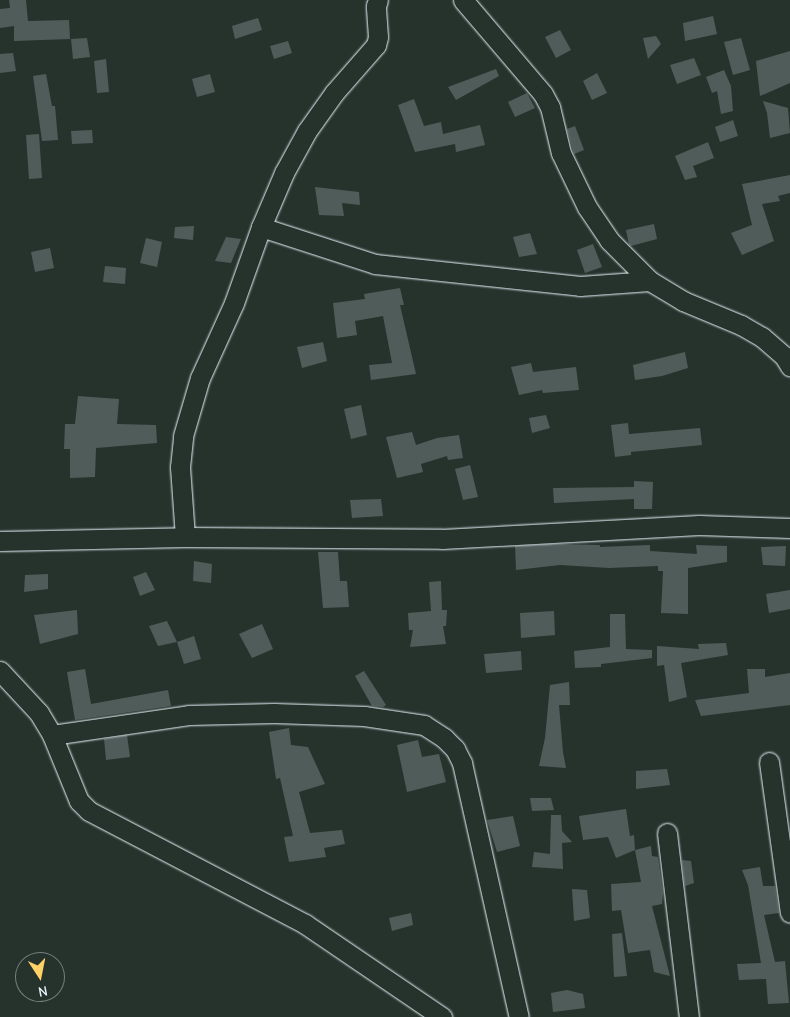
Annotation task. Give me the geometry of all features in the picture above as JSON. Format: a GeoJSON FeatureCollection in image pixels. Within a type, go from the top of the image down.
{"type":"FeatureCollection","features":[{"type":"Feature","properties":{"kind":"street"},"geometry":{"type":"LineString","coordinates":[[185,537],[180,467],[183,436],[200,378],[234,304],[261,227],[284,173],[307,131],[334,93],[376,45],[378,37],[376,6],[378,0]]}},
{"type":"Feature","properties":{"kind":"street"},"geometry":{"type":"LineString","coordinates":[[463,0],[543,94],[550,107],[561,153],[587,207],[609,240],[650,281],[683,301],[741,325],[762,337],[784,356],[790,366]]}},
{"type":"Feature","properties":{"kind":"street"},"geometry":{"type":"LineString","coordinates":[[261,227],[375,264],[580,286],[650,281]]}},
{"type":"Feature","properties":{"kind":"street"},"geometry":{"type":"LineString","coordinates":[[0,541],[185,537],[442,538],[699,525],[790,528]]}},
{"type":"Feature","properties":{"kind":"street"},"geometry":{"type":"LineString","coordinates":[[0,671],[39,713],[52,735],[79,801],[89,811],[305,924],[442,1017]]}},
{"type":"Feature","properties":{"kind":"street"},"geometry":{"type":"LineString","coordinates":[[52,735],[189,715],[274,712],[364,716],[424,725],[444,738],[455,750],[462,763],[519,1017]]}},
{"type":"Feature","properties":{"kind":"street"},"geometry":{"type":"LineString","coordinates":[[769,762],[790,913]]}},
{"type":"Feature","properties":{"kind":"street"},"geometry":{"type":"LineString","coordinates":[[666,832],[689,1017]]}},
{"type":"Feature","properties":{"kind":"building"},"geometry":{"type":"Polygon","coordinates":[[[9,0],[26,0],[28,21],[69,20],[70,39],[14,41],[14,26],[0,28],[0,9],[10,8],[9,0]]]}},
{"type":"Feature","properties":{"kind":"building"},"geometry":{"type":"Polygon","coordinates":[[[713,16],[717,34],[685,41],[683,23],[713,16]]]}},
{"type":"Feature","properties":{"kind":"building"},"geometry":{"type":"Polygon","coordinates":[[[258,18],[262,30],[235,39],[232,26],[258,18]]]}},
{"type":"Feature","properties":{"kind":"building"},"geometry":{"type":"Polygon","coordinates":[[[560,30],[571,50],[556,58],[545,37],[560,30]]]}},
{"type":"Feature","properties":{"kind":"building"},"geometry":{"type":"Polygon","coordinates":[[[656,36],[661,44],[648,59],[643,38],[656,36]]]}},
{"type":"Feature","properties":{"kind":"building"},"geometry":{"type":"Polygon","coordinates":[[[87,38],[90,57],[73,59],[71,39],[87,38]]]}},
{"type":"Feature","properties":{"kind":"building"},"geometry":{"type":"Polygon","coordinates":[[[741,38],[750,70],[733,75],[724,42],[741,38]]]}},
{"type":"Feature","properties":{"kind":"building"},"geometry":{"type":"Polygon","coordinates":[[[288,41],[292,53],[274,59],[270,46],[288,41]]]}},
{"type":"Feature","properties":{"kind":"building"},"geometry":{"type":"Polygon","coordinates":[[[790,51],[790,83],[760,96],[756,61],[790,51]]]}},
{"type":"Feature","properties":{"kind":"building"},"geometry":{"type":"Polygon","coordinates":[[[13,53],[16,71],[0,73],[0,54],[13,53]]]}},
{"type":"Feature","properties":{"kind":"building"},"geometry":{"type":"Polygon","coordinates":[[[694,58],[701,75],[677,84],[670,65],[694,58]]]}},
{"type":"Feature","properties":{"kind":"building"},"geometry":{"type":"Polygon","coordinates":[[[106,59],[109,92],[97,93],[94,61],[106,59]]]}},
{"type":"Feature","properties":{"kind":"building"},"geometry":{"type":"Polygon","coordinates":[[[496,69],[499,76],[456,100],[448,87],[496,69]]]}},
{"type":"Feature","properties":{"kind":"building"},"geometry":{"type":"Polygon","coordinates":[[[724,70],[731,86],[733,111],[721,114],[717,91],[712,93],[706,77],[724,70]]]}},
{"type":"Feature","properties":{"kind":"building"},"geometry":{"type":"Polygon","coordinates":[[[597,73],[607,93],[592,100],[583,81],[597,73]]]}},
{"type":"Feature","properties":{"kind":"building"},"geometry":{"type":"Polygon","coordinates":[[[46,74],[52,106],[55,106],[58,140],[42,141],[33,76],[46,74]]]}},
{"type":"Feature","properties":{"kind":"building"},"geometry":{"type":"Polygon","coordinates":[[[210,74],[215,92],[197,97],[192,79],[210,74]]]}},
{"type":"Feature","properties":{"kind":"building"},"geometry":{"type":"Polygon","coordinates":[[[527,93],[535,108],[515,117],[508,102],[527,93]]]}},
{"type":"Feature","properties":{"kind":"building"},"geometry":{"type":"Polygon","coordinates":[[[414,99],[424,126],[441,122],[443,134],[480,125],[485,145],[456,152],[455,144],[415,152],[398,105],[414,99]]]}},
{"type":"Feature","properties":{"kind":"building"},"geometry":{"type":"Polygon","coordinates":[[[763,101],[788,108],[790,133],[770,138],[767,113],[763,101]]]}},
{"type":"Feature","properties":{"kind":"building"},"geometry":{"type":"Polygon","coordinates":[[[733,120],[738,136],[720,142],[715,127],[733,120]]]}},
{"type":"Feature","properties":{"kind":"building"},"geometry":{"type":"Polygon","coordinates":[[[575,126],[584,150],[574,154],[567,129],[575,126]]]}},
{"type":"Feature","properties":{"kind":"building"},"geometry":{"type":"Polygon","coordinates":[[[92,130],[93,143],[72,144],[71,131],[92,130]]]}},
{"type":"Feature","properties":{"kind":"building"},"geometry":{"type":"Polygon","coordinates":[[[39,134],[42,178],[29,179],[26,135],[39,134]]]}},
{"type":"Feature","properties":{"kind":"building"},"geometry":{"type":"Polygon","coordinates":[[[708,142],[714,158],[693,166],[697,177],[685,180],[675,156],[708,142]]]}},
{"type":"Feature","properties":{"kind":"building"},"geometry":{"type":"Polygon","coordinates":[[[790,175],[790,193],[778,196],[780,201],[762,204],[774,241],[742,255],[731,233],[752,225],[742,184],[790,175]]]}},
{"type":"Feature","properties":{"kind":"building"},"geometry":{"type":"Polygon","coordinates":[[[315,187],[359,192],[360,205],[342,203],[344,216],[319,215],[315,187]]]}},
{"type":"Feature","properties":{"kind":"building"},"geometry":{"type":"Polygon","coordinates":[[[654,224],[657,239],[629,245],[626,230],[654,224]]]}},
{"type":"Feature","properties":{"kind":"building"},"geometry":{"type":"Polygon","coordinates":[[[194,226],[193,240],[174,238],[175,227],[194,226]]]}},
{"type":"Feature","properties":{"kind":"building"},"geometry":{"type":"Polygon","coordinates":[[[530,233],[537,254],[519,257],[513,237],[530,233]]]}},
{"type":"Feature","properties":{"kind":"building"},"geometry":{"type":"Polygon","coordinates":[[[226,237],[241,239],[231,263],[215,261],[226,237]]]}},
{"type":"Feature","properties":{"kind":"building"},"geometry":{"type":"Polygon","coordinates":[[[146,238],[162,242],[157,267],[140,263],[146,238]]]}},
{"type":"Feature","properties":{"kind":"building"},"geometry":{"type":"Polygon","coordinates":[[[593,244],[602,267],[585,273],[577,250],[593,244]]]}},
{"type":"Feature","properties":{"kind":"building"},"geometry":{"type":"Polygon","coordinates":[[[50,248],[54,268],[35,272],[31,252],[50,248]]]}},
{"type":"Feature","properties":{"kind":"building"},"geometry":{"type":"Polygon","coordinates":[[[105,266],[126,268],[125,284],[103,282],[105,266]]]}},
{"type":"Feature","properties":{"kind":"building"},"geometry":{"type":"Polygon","coordinates":[[[400,288],[404,305],[400,305],[416,374],[371,380],[369,365],[392,363],[383,316],[355,321],[357,335],[337,338],[333,303],[365,299],[364,294],[400,288]]]}},
{"type":"Feature","properties":{"kind":"building"},"geometry":{"type":"Polygon","coordinates":[[[323,342],[327,361],[302,368],[297,347],[323,342]]]}},
{"type":"Feature","properties":{"kind":"building"},"geometry":{"type":"Polygon","coordinates":[[[685,352],[688,368],[662,376],[635,380],[633,365],[685,352]]]}},
{"type":"Feature","properties":{"kind":"building"},"geometry":{"type":"Polygon","coordinates":[[[531,363],[533,372],[576,367],[579,390],[543,393],[542,390],[519,395],[511,367],[531,363]]]}},
{"type":"Feature","properties":{"kind":"building"},"geometry":{"type":"Polygon","coordinates":[[[78,396],[119,399],[117,424],[156,425],[157,443],[96,448],[95,477],[70,478],[70,449],[64,449],[65,424],[75,424],[78,396]]]}},
{"type":"Feature","properties":{"kind":"building"},"geometry":{"type":"Polygon","coordinates":[[[361,405],[367,435],[351,439],[344,409],[361,405]]]}},
{"type":"Feature","properties":{"kind":"building"},"geometry":{"type":"Polygon","coordinates":[[[546,415],[550,428],[532,433],[529,418],[546,415]]]}},
{"type":"Feature","properties":{"kind":"building"},"geometry":{"type":"Polygon","coordinates":[[[628,423],[629,434],[700,428],[702,445],[631,452],[631,455],[615,457],[611,425],[628,423]]]}},
{"type":"Feature","properties":{"kind":"building"},"geometry":{"type":"Polygon","coordinates":[[[412,432],[416,445],[437,438],[459,435],[463,458],[448,460],[447,456],[421,464],[423,472],[397,478],[386,437],[412,432]]]}},
{"type":"Feature","properties":{"kind":"building"},"geometry":{"type":"Polygon","coordinates":[[[470,465],[478,497],[463,500],[455,469],[470,465]]]}},
{"type":"Feature","properties":{"kind":"building"},"geometry":{"type":"Polygon","coordinates":[[[634,481],[653,482],[652,509],[634,509],[634,499],[554,503],[553,488],[634,487],[634,481]]]}},
{"type":"Feature","properties":{"kind":"building"},"geometry":{"type":"Polygon","coordinates":[[[381,499],[383,516],[352,518],[350,500],[381,499]]]}},
{"type":"Feature","properties":{"kind":"building"},"geometry":{"type":"Polygon","coordinates":[[[550,544],[600,545],[600,547],[650,545],[650,551],[697,554],[696,545],[727,546],[727,562],[688,568],[688,614],[661,613],[663,571],[658,571],[658,566],[609,568],[560,565],[516,570],[515,546],[550,544]]]}},
{"type":"Feature","properties":{"kind":"building"},"geometry":{"type":"Polygon","coordinates":[[[786,546],[785,566],[763,565],[761,547],[786,546]]]}},
{"type":"Feature","properties":{"kind":"building"},"geometry":{"type":"Polygon","coordinates":[[[318,552],[338,552],[340,581],[347,581],[349,607],[323,608],[318,552]]]}},
{"type":"Feature","properties":{"kind":"building"},"geometry":{"type":"Polygon","coordinates":[[[194,561],[212,564],[211,583],[193,581],[194,561]]]}},
{"type":"Feature","properties":{"kind":"building"},"geometry":{"type":"Polygon","coordinates":[[[146,572],[155,590],[140,596],[133,577],[146,572]]]}},
{"type":"Feature","properties":{"kind":"building"},"geometry":{"type":"Polygon","coordinates":[[[48,574],[48,589],[24,592],[25,575],[48,574]]]}},
{"type":"Feature","properties":{"kind":"building"},"geometry":{"type":"Polygon","coordinates":[[[441,581],[442,610],[447,610],[446,626],[443,626],[446,644],[410,647],[413,630],[409,630],[408,613],[431,611],[429,582],[441,581]]]}},
{"type":"Feature","properties":{"kind":"building"},"geometry":{"type":"Polygon","coordinates":[[[790,590],[790,609],[769,613],[766,594],[790,590]]]}},
{"type":"Feature","properties":{"kind":"building"},"geometry":{"type":"Polygon","coordinates":[[[77,610],[78,634],[40,644],[34,615],[77,610]]]}},
{"type":"Feature","properties":{"kind":"building"},"geometry":{"type":"Polygon","coordinates":[[[554,611],[555,635],[521,638],[520,613],[554,611]]]}},
{"type":"Feature","properties":{"kind":"building"},"geometry":{"type":"Polygon","coordinates":[[[610,614],[625,614],[626,649],[652,650],[652,658],[601,664],[601,667],[575,668],[574,651],[610,647],[610,614]]]}},
{"type":"Feature","properties":{"kind":"building"},"geometry":{"type":"Polygon","coordinates":[[[167,621],[177,642],[158,646],[149,626],[167,621]]]}},
{"type":"Feature","properties":{"kind":"building"},"geometry":{"type":"Polygon","coordinates":[[[262,624],[273,649],[252,658],[239,634],[262,624]]]}},
{"type":"Feature","properties":{"kind":"building"},"geometry":{"type":"Polygon","coordinates":[[[194,636],[201,659],[184,664],[177,642],[194,636]]]}},
{"type":"Feature","properties":{"kind":"building"},"geometry":{"type":"Polygon","coordinates":[[[726,643],[728,655],[681,663],[687,697],[669,702],[664,665],[657,666],[657,646],[699,649],[698,644],[726,643]]]}},
{"type":"Feature","properties":{"kind":"building"},"geometry":{"type":"Polygon","coordinates":[[[521,651],[522,670],[486,673],[484,654],[521,651]]]}},
{"type":"Feature","properties":{"kind":"building"},"geometry":{"type":"Polygon","coordinates":[[[85,669],[91,704],[168,690],[171,706],[75,720],[67,672],[85,669]]]}},
{"type":"Feature","properties":{"kind":"building"},"geometry":{"type":"Polygon","coordinates":[[[747,669],[765,669],[765,677],[790,673],[790,705],[701,716],[695,700],[749,693],[747,669]]]}},
{"type":"Feature","properties":{"kind":"building"},"geometry":{"type":"Polygon","coordinates":[[[364,671],[386,705],[383,707],[372,706],[355,676],[364,671]]]}},
{"type":"Feature","properties":{"kind":"building"},"geometry":{"type":"Polygon","coordinates":[[[569,682],[570,705],[559,705],[566,768],[539,766],[545,738],[550,685],[569,682]]]}},
{"type":"Feature","properties":{"kind":"building"},"geometry":{"type":"Polygon","coordinates":[[[289,728],[291,745],[308,747],[325,784],[299,792],[310,833],[342,830],[345,844],[324,848],[326,857],[289,862],[284,837],[293,836],[280,778],[276,779],[269,732],[289,728]]]}},
{"type":"Feature","properties":{"kind":"building"},"geometry":{"type":"Polygon","coordinates":[[[127,735],[130,757],[106,760],[104,739],[127,735]]]}},
{"type":"Feature","properties":{"kind":"building"},"geometry":{"type":"Polygon","coordinates":[[[418,740],[422,757],[439,754],[446,782],[407,792],[397,745],[418,740]]]}},
{"type":"Feature","properties":{"kind":"building"},"geometry":{"type":"Polygon","coordinates":[[[667,769],[670,785],[636,789],[636,771],[667,769]]]}},
{"type":"Feature","properties":{"kind":"building"},"geometry":{"type":"Polygon","coordinates":[[[530,798],[551,798],[554,810],[532,811],[530,798]]]}},
{"type":"Feature","properties":{"kind":"building"},"geometry":{"type":"Polygon","coordinates":[[[626,809],[630,836],[634,835],[635,850],[616,858],[608,837],[583,840],[579,816],[626,809]]]}},
{"type":"Feature","properties":{"kind":"building"},"geometry":{"type":"Polygon","coordinates":[[[551,815],[561,815],[562,831],[572,842],[562,843],[563,869],[532,867],[534,852],[550,854],[551,815]]]}},
{"type":"Feature","properties":{"kind":"building"},"geometry":{"type":"Polygon","coordinates":[[[513,816],[520,846],[497,852],[487,820],[513,816]]]}},
{"type":"Feature","properties":{"kind":"building"},"geometry":{"type":"Polygon","coordinates":[[[651,846],[652,856],[658,857],[663,893],[662,904],[652,906],[670,976],[654,972],[650,950],[628,953],[621,910],[612,911],[611,884],[641,882],[635,850],[651,846]]]}},
{"type":"Feature","properties":{"kind":"building"},"geometry":{"type":"Polygon","coordinates":[[[682,860],[691,861],[694,883],[685,886],[682,860]]]}},
{"type":"Feature","properties":{"kind":"building"},"geometry":{"type":"Polygon","coordinates":[[[760,867],[763,886],[775,886],[779,913],[764,915],[775,962],[785,961],[789,1003],[768,1004],[766,979],[739,980],[737,964],[761,963],[748,885],[742,870],[760,867]]]}},
{"type":"Feature","properties":{"kind":"building"},"geometry":{"type":"Polygon","coordinates":[[[572,889],[587,890],[590,918],[574,921],[572,889]]]}},
{"type":"Feature","properties":{"kind":"building"},"geometry":{"type":"Polygon","coordinates":[[[411,913],[413,925],[392,931],[389,918],[411,913]]]}},
{"type":"Feature","properties":{"kind":"building"},"geometry":{"type":"Polygon","coordinates":[[[622,933],[627,976],[614,977],[612,934],[622,933]]]}},
{"type":"Feature","properties":{"kind":"building"},"geometry":{"type":"Polygon","coordinates":[[[567,990],[583,994],[585,1008],[553,1012],[551,993],[567,990]]]}}]}
